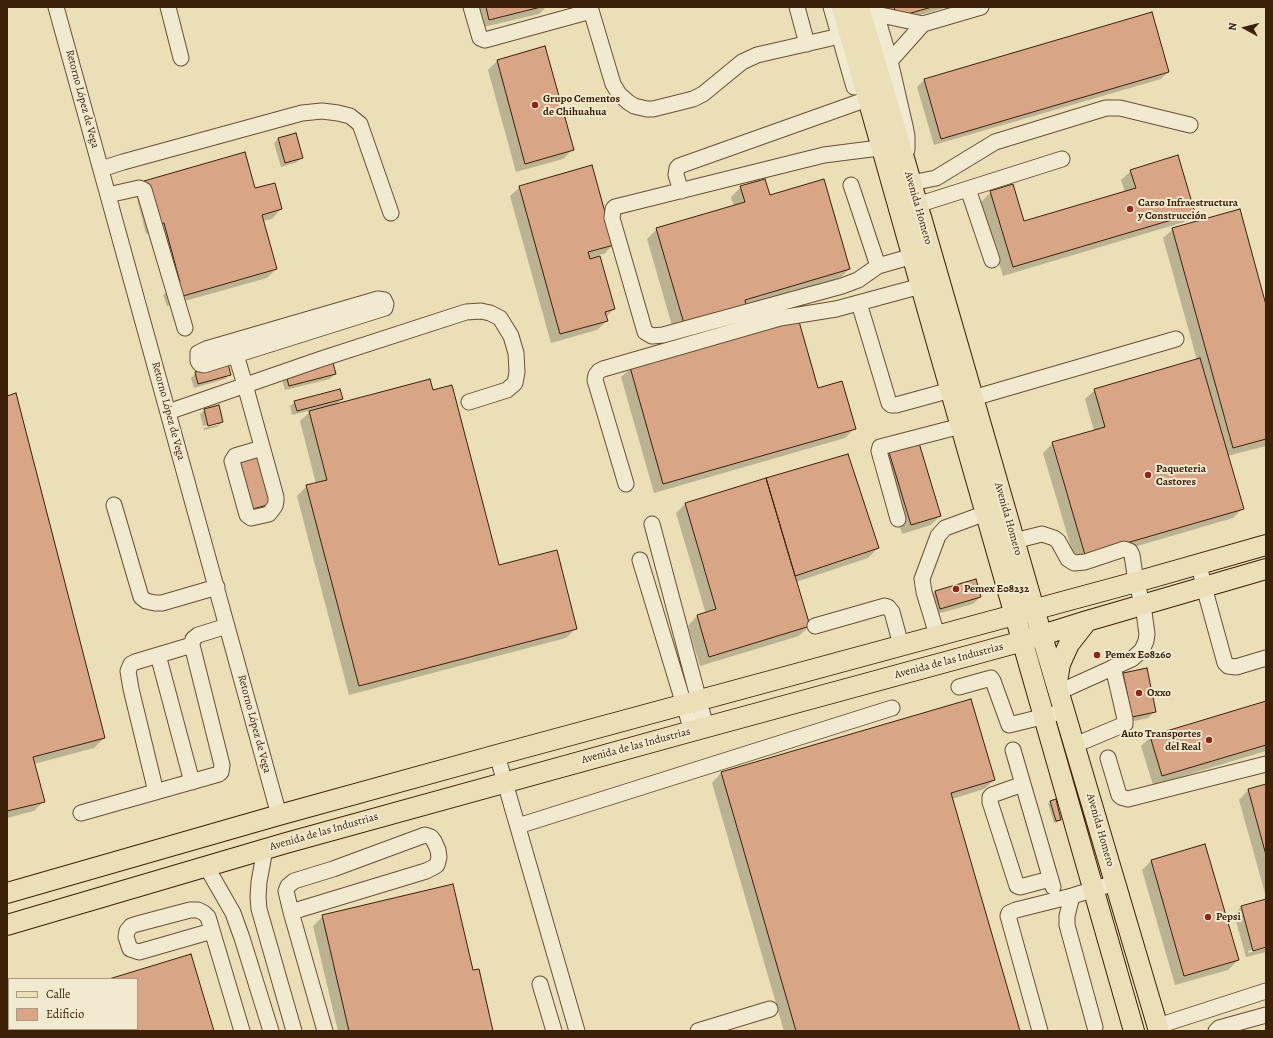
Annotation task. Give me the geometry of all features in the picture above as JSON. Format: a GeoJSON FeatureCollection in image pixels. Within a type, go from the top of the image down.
{"type":"FeatureCollection","features":[{"type":"Feature","properties":{"kind":"main road","name":"Avenida Homero"},"geometry":{"type":"LineString","coordinates":[[842,7],[896,165],[918,205],[1014,541],[1158,1029]]}},
{"type":"Feature","properties":{"kind":"main road","name":"Avenida Homero"},"geometry":{"type":"LineString","coordinates":[[869,9],[913,256],[1134,1031]]}},
{"type":"Feature","properties":{"kind":"main road"},"geometry":{"type":"LineString","coordinates":[[7,893],[279,815],[1136,582],[1266,545]]}},
{"type":"Feature","properties":{"kind":"main road","name":"Avenida de las Industrias"},"geometry":{"type":"LineString","coordinates":[[7,925],[286,843],[1042,636],[1087,621],[1266,570]]}},
{"type":"Feature","properties":{"kind":"main road"},"geometry":{"type":"LineString","coordinates":[[1060,695],[1060,664],[1069,644],[1087,621]]}},
{"type":"Feature","properties":{"kind":"main road"},"geometry":{"type":"LineString","coordinates":[[279,815],[286,843]]}},
{"type":"Feature","properties":{"kind":"street","name":"Retorno López de Vega"},"geometry":{"type":"LineString","coordinates":[[56,7],[279,815]]}},
{"type":"Feature","properties":{"kind":"street"},"geometry":{"type":"LineString","coordinates":[[168,7],[181,58]]}},
{"type":"Feature","properties":{"kind":"street"},"geometry":{"type":"LineString","coordinates":[[472,7],[480,38],[485,40],[590,9],[613,84],[619,94],[628,102],[634,106],[647,109],[693,99],[703,94],[742,62],[757,55],[840,36]]}},
{"type":"Feature","properties":{"kind":"street"},"geometry":{"type":"LineString","coordinates":[[796,7],[806,44]]}},
{"type":"Feature","properties":{"kind":"street"},"geometry":{"type":"LineString","coordinates":[[831,7],[859,102],[867,122],[896,165]]}},
{"type":"Feature","properties":{"kind":"street"},"geometry":{"type":"LineString","coordinates":[[869,9],[923,24],[981,7]]}},
{"type":"Feature","properties":{"kind":"street"},"geometry":{"type":"LineString","coordinates":[[869,9],[890,61],[907,136],[896,165]]}},
{"type":"Feature","properties":{"kind":"street"},"geometry":{"type":"LineString","coordinates":[[890,61],[923,24]]}},
{"type":"Feature","properties":{"kind":"street"},"geometry":{"type":"LineString","coordinates":[[681,191],[676,175],[677,168],[679,166],[859,102]]}},
{"type":"Feature","properties":{"kind":"street"},"geometry":{"type":"LineString","coordinates":[[913,256],[878,266],[858,280],[842,286],[657,336],[647,334],[645,332],[612,218],[612,213],[615,207],[824,154],[896,165],[936,178],[995,142],[1106,108],[1120,108],[1190,125]]}},
{"type":"Feature","properties":{"kind":"street"},"geometry":{"type":"LineString","coordinates":[[101,169],[302,113],[322,111],[338,113],[350,116],[360,124],[391,213]]}},
{"type":"Feature","properties":{"kind":"street"},"geometry":{"type":"LineString","coordinates":[[918,205],[1062,159]]}},
{"type":"Feature","properties":{"kind":"street"},"geometry":{"type":"LineString","coordinates":[[851,185],[878,266]]}},
{"type":"Feature","properties":{"kind":"street"},"geometry":{"type":"LineString","coordinates":[[108,195],[139,188],[144,190],[185,328]]}},
{"type":"Feature","properties":{"kind":"street"},"geometry":{"type":"LineString","coordinates":[[968,189],[992,260]]}},
{"type":"Feature","properties":{"kind":"street"},"geometry":{"type":"LineString","coordinates":[[626,484],[595,380],[599,371],[780,318],[836,309],[921,286]]}},
{"type":"Feature","properties":{"kind":"street"},"geometry":{"type":"LineString","coordinates":[[378,299],[384,300],[386,304],[385,308],[236,355],[204,365],[200,364],[197,356],[198,353],[206,349],[378,299]]}},
{"type":"Feature","properties":{"kind":"street"},"geometry":{"type":"LineString","coordinates":[[859,303],[889,403],[896,405],[951,390]]}},
{"type":"Feature","properties":{"kind":"street"},"geometry":{"type":"LineString","coordinates":[[168,412],[322,359],[466,312],[481,311],[490,313],[500,318],[511,336],[516,353],[517,372],[514,383],[507,390],[468,402]]}},
{"type":"Feature","properties":{"kind":"street"},"geometry":{"type":"LineString","coordinates":[[973,398],[1176,339]]}},
{"type":"Feature","properties":{"kind":"street"},"geometry":{"type":"LineString","coordinates":[[236,355],[262,448]]}},
{"type":"Feature","properties":{"kind":"street"},"geometry":{"type":"LineString","coordinates":[[898,519],[879,451],[880,447],[961,426]]}},
{"type":"Feature","properties":{"kind":"street"},"geometry":{"type":"LineString","coordinates":[[114,505],[141,596],[146,601],[162,603],[216,587]]}},
{"type":"Feature","properties":{"kind":"street"},"geometry":{"type":"LineString","coordinates":[[937,635],[924,592],[922,579],[938,536],[945,528],[986,513]]}},
{"type":"Feature","properties":{"kind":"street"},"geometry":{"type":"LineString","coordinates":[[652,524],[689,665],[691,702]]}},
{"type":"Feature","properties":{"kind":"street"},"geometry":{"type":"LineString","coordinates":[[959,687],[991,678],[1009,725],[1045,716],[1060,695],[1113,667],[1132,659],[1142,650],[1146,641],[1147,634],[1143,605],[1136,582],[1132,555],[1130,551],[1127,549],[1120,549],[1085,562],[1074,562],[1068,560],[1058,541],[1054,538],[1042,534],[1014,541]]}},
{"type":"Feature","properties":{"kind":"street"},"geometry":{"type":"LineString","coordinates":[[640,560],[674,669],[691,702],[699,729]]}},
{"type":"Feature","properties":{"kind":"street"},"geometry":{"type":"LineString","coordinates":[[1199,564],[1225,663],[1228,666],[1236,667],[1266,658]]}},
{"type":"Feature","properties":{"kind":"street"},"geometry":{"type":"LineString","coordinates":[[651,595],[670,590]]}},
{"type":"Feature","properties":{"kind":"street"},"geometry":{"type":"LineString","coordinates":[[815,626],[886,606],[892,612],[901,645]]}},
{"type":"Feature","properties":{"kind":"street"},"geometry":{"type":"LineString","coordinates":[[81,813],[219,774],[222,768],[192,646],[194,639],[198,634],[227,626]]}},
{"type":"Feature","properties":{"kind":"street"},"geometry":{"type":"LineString","coordinates":[[156,792],[128,671],[131,664],[135,662],[192,646]]}},
{"type":"Feature","properties":{"kind":"street"},"geometry":{"type":"LineString","coordinates":[[158,655],[192,782]]}},
{"type":"Feature","properties":{"kind":"street"},"geometry":{"type":"LineString","coordinates":[[674,669],[689,665]]}},
{"type":"Feature","properties":{"kind":"street"},"geometry":{"type":"LineString","coordinates":[[1075,745],[1124,724],[1125,719],[1113,667]]}},
{"type":"Feature","properties":{"kind":"street"},"geometry":{"type":"LineString","coordinates":[[518,826],[892,708]]}},
{"type":"Feature","properties":{"kind":"street"},"geometry":{"type":"LineString","coordinates":[[1013,750],[1056,900]]}},
{"type":"Feature","properties":{"kind":"street"},"geometry":{"type":"LineString","coordinates":[[497,755],[577,1031]]}},
{"type":"Feature","properties":{"kind":"street"},"geometry":{"type":"LineString","coordinates":[[1108,758],[1119,795],[1128,799],[1266,764]]}},
{"type":"Feature","properties":{"kind":"street"},"geometry":{"type":"LineString","coordinates":[[1023,784],[992,795],[990,802],[1016,885],[1020,887],[1050,879]]}},
{"type":"Feature","properties":{"kind":"street"},"geometry":{"type":"LineString","coordinates":[[291,912],[426,871],[437,865],[439,857],[434,841],[431,837],[425,836],[333,869],[294,881],[288,886],[286,891],[291,912],[325,1031]]}},
{"type":"Feature","properties":{"kind":"street"},"geometry":{"type":"LineString","coordinates":[[265,849],[259,882],[259,909],[294,1031]]}},
{"type":"Feature","properties":{"kind":"street"},"geometry":{"type":"LineString","coordinates":[[206,866],[233,913],[271,1031]]}},
{"type":"Feature","properties":{"kind":"street"},"geometry":{"type":"LineString","coordinates":[[1040,1031],[1008,916],[1010,912],[1116,883]]}},
{"type":"Feature","properties":{"kind":"street"},"geometry":{"type":"LineString","coordinates":[[1072,896],[1067,916],[1067,925],[1095,1027]]}},
{"type":"Feature","properties":{"kind":"street"},"geometry":{"type":"LineString","coordinates":[[212,931],[139,952],[130,949],[126,937],[130,926],[190,910],[198,910],[208,917],[242,1031]]}},
{"type":"Feature","properties":{"kind":"street"},"geometry":{"type":"LineString","coordinates":[[242,938],[265,931]]}},
{"type":"Feature","properties":{"kind":"street"},"geometry":{"type":"LineString","coordinates":[[540,984],[554,1031]]}},
{"type":"Feature","properties":{"kind":"street"},"geometry":{"type":"LineString","coordinates":[[1158,1029],[1266,992]]}},
{"type":"Feature","properties":{"kind":"street"},"geometry":{"type":"LineString","coordinates":[[698,1031],[770,1009]]}},
{"type":"Feature","properties":{"kind":"street"},"geometry":{"type":"LineString","coordinates":[[1216,1031],[1219,1028],[1266,1015]]}},
{"type":"Feature","properties":{"kind":"building"},"geometry":{"type":"Polygon","coordinates":[[[486,7],[541,7],[489,20],[486,7]]]}},
{"type":"Feature","properties":{"kind":"building"},"geometry":{"type":"Polygon","coordinates":[[[894,7],[932,7],[897,17],[894,7]]]}},
{"type":"Feature","properties":{"kind":"building"},"geometry":{"type":"Polygon","coordinates":[[[1152,12],[1169,72],[941,139],[924,79],[1152,12]]]}},
{"type":"Feature","properties":{"kind":"building","name":"Grupo Cementos de Chihuahua"},"geometry":{"type":"Polygon","coordinates":[[[545,46],[574,150],[525,164],[497,60],[545,46]]]}},
{"type":"Feature","properties":{"kind":"building"},"geometry":{"type":"Polygon","coordinates":[[[296,133],[303,158],[285,163],[278,138],[296,133]]]}},
{"type":"Feature","properties":{"kind":"building"},"geometry":{"type":"Polygon","coordinates":[[[245,152],[255,188],[275,183],[282,209],[262,215],[277,269],[176,298],[172,284],[180,282],[164,223],[156,225],[144,181],[245,152]]]}},
{"type":"Feature","properties":{"kind":"building","name":"Carso Infraestructura y Construcción"},"geometry":{"type":"Polygon","coordinates":[[[1178,155],[1195,213],[1013,267],[990,191],[1013,184],[1024,221],[1136,188],[1130,170],[1178,155]]]}},
{"type":"Feature","properties":{"kind":"building"},"geometry":{"type":"Polygon","coordinates":[[[592,165],[614,245],[588,252],[590,259],[600,256],[615,309],[605,312],[608,321],[560,334],[519,186],[592,165]]]}},
{"type":"Feature","properties":{"kind":"building"},"geometry":{"type":"Polygon","coordinates":[[[765,179],[770,195],[824,179],[850,269],[745,300],[747,309],[685,327],[656,228],[745,202],[740,186],[765,179]]]}},
{"type":"Feature","properties":{"kind":"building"},"geometry":{"type":"Polygon","coordinates":[[[1240,209],[1266,305],[1266,439],[1233,448],[1172,228],[1240,209]]]}},
{"type":"Feature","properties":{"kind":"building"},"geometry":{"type":"Polygon","coordinates":[[[798,318],[818,388],[842,381],[856,429],[663,484],[630,367],[798,318]]]}},
{"type":"Feature","properties":{"kind":"building","name":"Paqueteria Castores"},"geometry":{"type":"Polygon","coordinates":[[[1200,358],[1244,509],[1085,555],[1052,442],[1105,427],[1094,389],[1200,358]]]}},
{"type":"Feature","properties":{"kind":"building"},"geometry":{"type":"Polygon","coordinates":[[[333,363],[336,374],[289,386],[286,375],[333,363]]]}},
{"type":"Feature","properties":{"kind":"building"},"geometry":{"type":"Polygon","coordinates":[[[228,364],[231,375],[198,384],[195,372],[228,364]]]}},
{"type":"Feature","properties":{"kind":"building"},"geometry":{"type":"Polygon","coordinates":[[[430,379],[433,390],[452,385],[499,565],[557,550],[577,629],[359,686],[306,485],[327,480],[309,411],[430,379]]]}},
{"type":"Feature","properties":{"kind":"building"},"geometry":{"type":"Polygon","coordinates":[[[340,389],[343,399],[297,411],[294,401],[340,389]]]}},
{"type":"Feature","properties":{"kind":"building"},"geometry":{"type":"Polygon","coordinates":[[[16,393],[105,738],[33,757],[45,802],[7,811],[7,396],[16,393]]]}},
{"type":"Feature","properties":{"kind":"building"},"geometry":{"type":"Polygon","coordinates":[[[219,405],[223,422],[208,426],[204,409],[219,405]]]}},
{"type":"Feature","properties":{"kind":"building"},"geometry":{"type":"Polygon","coordinates":[[[919,443],[941,516],[911,525],[889,452],[919,443]]]}},
{"type":"Feature","properties":{"kind":"building"},"geometry":{"type":"Polygon","coordinates":[[[848,454],[879,548],[795,576],[766,478],[848,454]]]}},
{"type":"Feature","properties":{"kind":"building"},"geometry":{"type":"Polygon","coordinates":[[[258,456],[271,504],[253,509],[240,461],[258,456]]]}},
{"type":"Feature","properties":{"kind":"building"},"geometry":{"type":"Polygon","coordinates":[[[766,478],[810,626],[709,657],[697,615],[716,609],[685,503],[766,478]]]}},
{"type":"Feature","properties":{"kind":"building"},"geometry":{"type":"Polygon","coordinates":[[[976,579],[981,597],[940,609],[935,591],[976,579]]]}},
{"type":"Feature","properties":{"kind":"building","name":"Oxxo"},"geometry":{"type":"Polygon","coordinates":[[[1147,668],[1156,712],[1132,717],[1123,673],[1147,668]]]}},
{"type":"Feature","properties":{"kind":"building"},"geometry":{"type":"Polygon","coordinates":[[[971,699],[995,780],[951,793],[1020,1031],[796,1031],[721,772],[971,699]]]}},
{"type":"Feature","properties":{"kind":"building","name":"Auto Transportes del Real"},"geometry":{"type":"Polygon","coordinates":[[[1266,701],[1266,745],[1162,776],[1150,736],[1266,701]]]}},
{"type":"Feature","properties":{"kind":"building"},"geometry":{"type":"Polygon","coordinates":[[[1266,784],[1266,855],[1248,789],[1266,784]]]}},
{"type":"Feature","properties":{"kind":"building"},"geometry":{"type":"Polygon","coordinates":[[[1056,799],[1061,820],[1056,821],[1050,801],[1056,799]]]}},
{"type":"Feature","properties":{"kind":"building"},"geometry":{"type":"Polygon","coordinates":[[[1205,844],[1239,960],[1184,976],[1151,860],[1205,844]]]}},
{"type":"Feature","properties":{"kind":"building"},"geometry":{"type":"Polygon","coordinates":[[[453,884],[473,970],[479,969],[493,1031],[349,1031],[322,915],[453,884]]]}},
{"type":"Feature","properties":{"kind":"building"},"geometry":{"type":"Polygon","coordinates":[[[1266,899],[1266,947],[1253,951],[1241,906],[1266,899]]]}},
{"type":"Feature","properties":{"kind":"building"},"geometry":{"type":"Polygon","coordinates":[[[191,954],[214,1031],[72,1031],[138,1030],[138,978],[112,978],[191,954]]]}},
{"type":"Feature","properties":{"kind":"place","name":"Grupo Cementos de Chihuahua"},"geometry":{"type":"Point","coordinates":[535,105]}},
{"type":"Feature","properties":{"kind":"place","name":"Carso Infraestructura y Construcción"},"geometry":{"type":"Point","coordinates":[1130,209]}},
{"type":"Feature","properties":{"kind":"place","name":"Paqueteria Castores"},"geometry":{"type":"Point","coordinates":[1148,475]}},
{"type":"Feature","properties":{"kind":"place","name":"Pemex E08232"},"geometry":{"type":"Point","coordinates":[956,589]}},
{"type":"Feature","properties":{"kind":"place","name":"Pemex E08260"},"geometry":{"type":"Point","coordinates":[1097,655]}},
{"type":"Feature","properties":{"kind":"place","name":"Oxxo"},"geometry":{"type":"Point","coordinates":[1139,693]}},
{"type":"Feature","properties":{"kind":"place","name":"Auto Transportes del Real"},"geometry":{"type":"Point","coordinates":[1209,740]}},
{"type":"Feature","properties":{"kind":"place","name":"Pepsi"},"geometry":{"type":"Point","coordinates":[1208,917]}}]}
